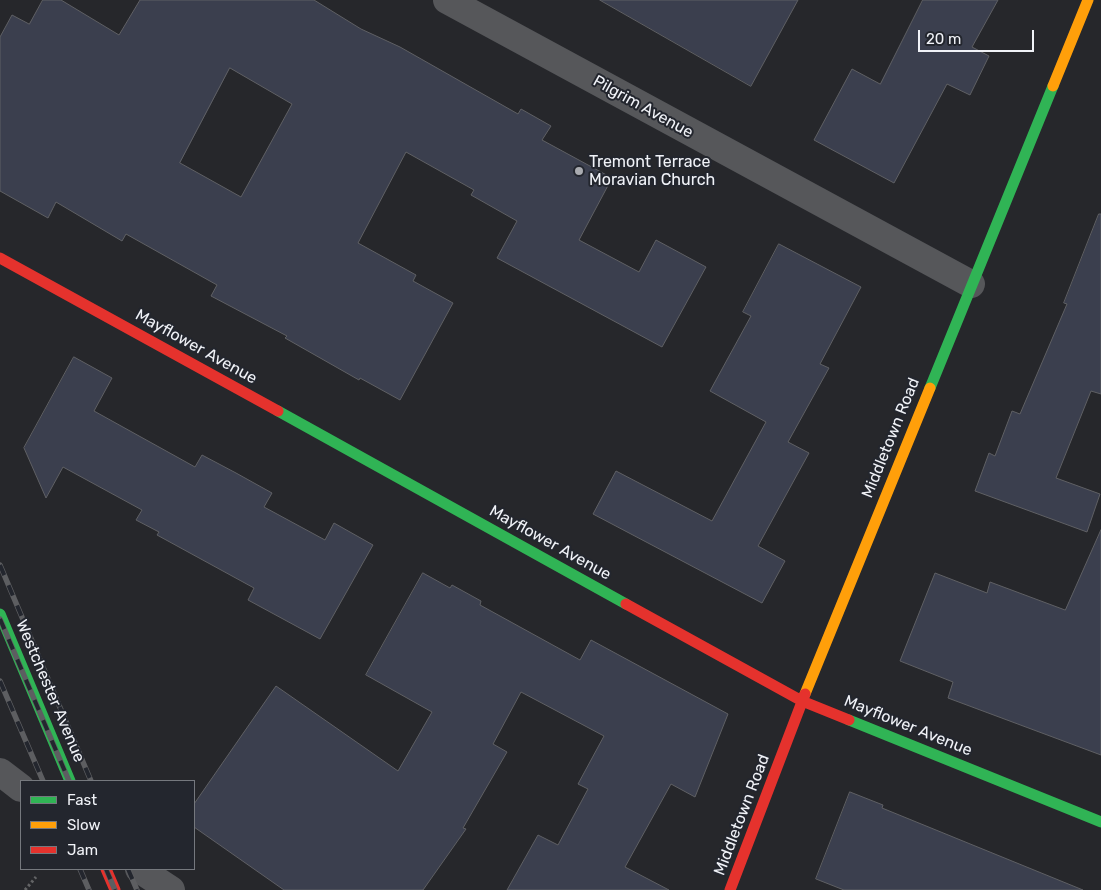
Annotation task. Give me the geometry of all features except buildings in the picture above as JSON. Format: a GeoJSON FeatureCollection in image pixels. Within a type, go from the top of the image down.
{"type":"FeatureCollection","features":[{"type":"Feature","properties":{"kind":"street","name":"Pilgrim Avenue"},"geometry":{"type":"LineString","coordinates":[[447,0],[971,284]]}},
{"type":"Feature","properties":{"kind":"street","name":"Middletown Road"},"geometry":{"type":"LineString","coordinates":[[730,890],[802,701],[1088,0]]}},
{"type":"Feature","properties":{"kind":"street","name":"Mayflower Avenue"},"geometry":{"type":"LineString","coordinates":[[0,258],[802,701],[1101,822]]}},
{"type":"Feature","properties":{"kind":"street","name":"Westchester Avenue"},"geometry":{"type":"LineString","coordinates":[[0,614],[70,780]]}},
{"type":"Feature","properties":{"kind":"street"},"geometry":{"type":"LineString","coordinates":[[0,772],[20,787]]}},
{"type":"Feature","properties":{"kind":"street"},"geometry":{"type":"LineString","coordinates":[[106,870],[115,890]]}},
{"type":"Feature","properties":{"kind":"street"},"geometry":{"type":"LineString","coordinates":[[141,870],[171,890]]}},
{"type":"Feature","properties":{"kind":"path"},"geometry":{"type":"LineString","coordinates":[[25,890],[36,877]]}},
{"type":"Feature","properties":{"kind":"railway"},"geometry":{"type":"LineString","coordinates":[[0,565],[91,780]]}},
{"type":"Feature","properties":{"kind":"railway"},"geometry":{"type":"LineString","coordinates":[[0,619],[69,780]]}},
{"type":"Feature","properties":{"kind":"railway"},"geometry":{"type":"LineString","coordinates":[[0,681],[43,780]]}},
{"type":"Feature","properties":{"kind":"railway"},"geometry":{"type":"LineString","coordinates":[[80,870],[89,890]]}},
{"type":"Feature","properties":{"kind":"railway"},"geometry":{"type":"LineString","coordinates":[[106,870],[115,890]]}},
{"type":"Feature","properties":{"kind":"railway"},"geometry":{"type":"LineString","coordinates":[[128,870],[137,890]]}},
{"type":"Feature","properties":{"kind":"traffic: fast"},"geometry":{"type":"LineString","coordinates":[[930,388],[1053,86]]}},
{"type":"Feature","properties":{"kind":"traffic: fast"},"geometry":{"type":"LineString","coordinates":[[278,411],[626,604]]}},
{"type":"Feature","properties":{"kind":"traffic: fast"},"geometry":{"type":"LineString","coordinates":[[0,614],[70,780]]}},
{"type":"Feature","properties":{"kind":"traffic: fast"},"geometry":{"type":"LineString","coordinates":[[849,720],[1101,822]]}},
{"type":"Feature","properties":{"kind":"traffic: slow"},"geometry":{"type":"LineString","coordinates":[[1053,86],[1088,0]]}},
{"type":"Feature","properties":{"kind":"traffic: slow"},"geometry":{"type":"LineString","coordinates":[[805,694],[930,388]]}},
{"type":"Feature","properties":{"kind":"traffic: jam"},"geometry":{"type":"LineString","coordinates":[[0,258],[278,411]]}},
{"type":"Feature","properties":{"kind":"traffic: jam"},"geometry":{"type":"LineString","coordinates":[[626,604],[802,701],[849,720]]}},
{"type":"Feature","properties":{"kind":"traffic: jam"},"geometry":{"type":"LineString","coordinates":[[730,890],[805,694]]}},
{"type":"Feature","properties":{"kind":"traffic: jam"},"geometry":{"type":"LineString","coordinates":[[106,870],[115,890]]}},
{"type":"Feature","properties":{"kind":"place","name":"Tremont Terrace Moravian Church"},"geometry":{"type":"Point","coordinates":[579,171]}}]}
